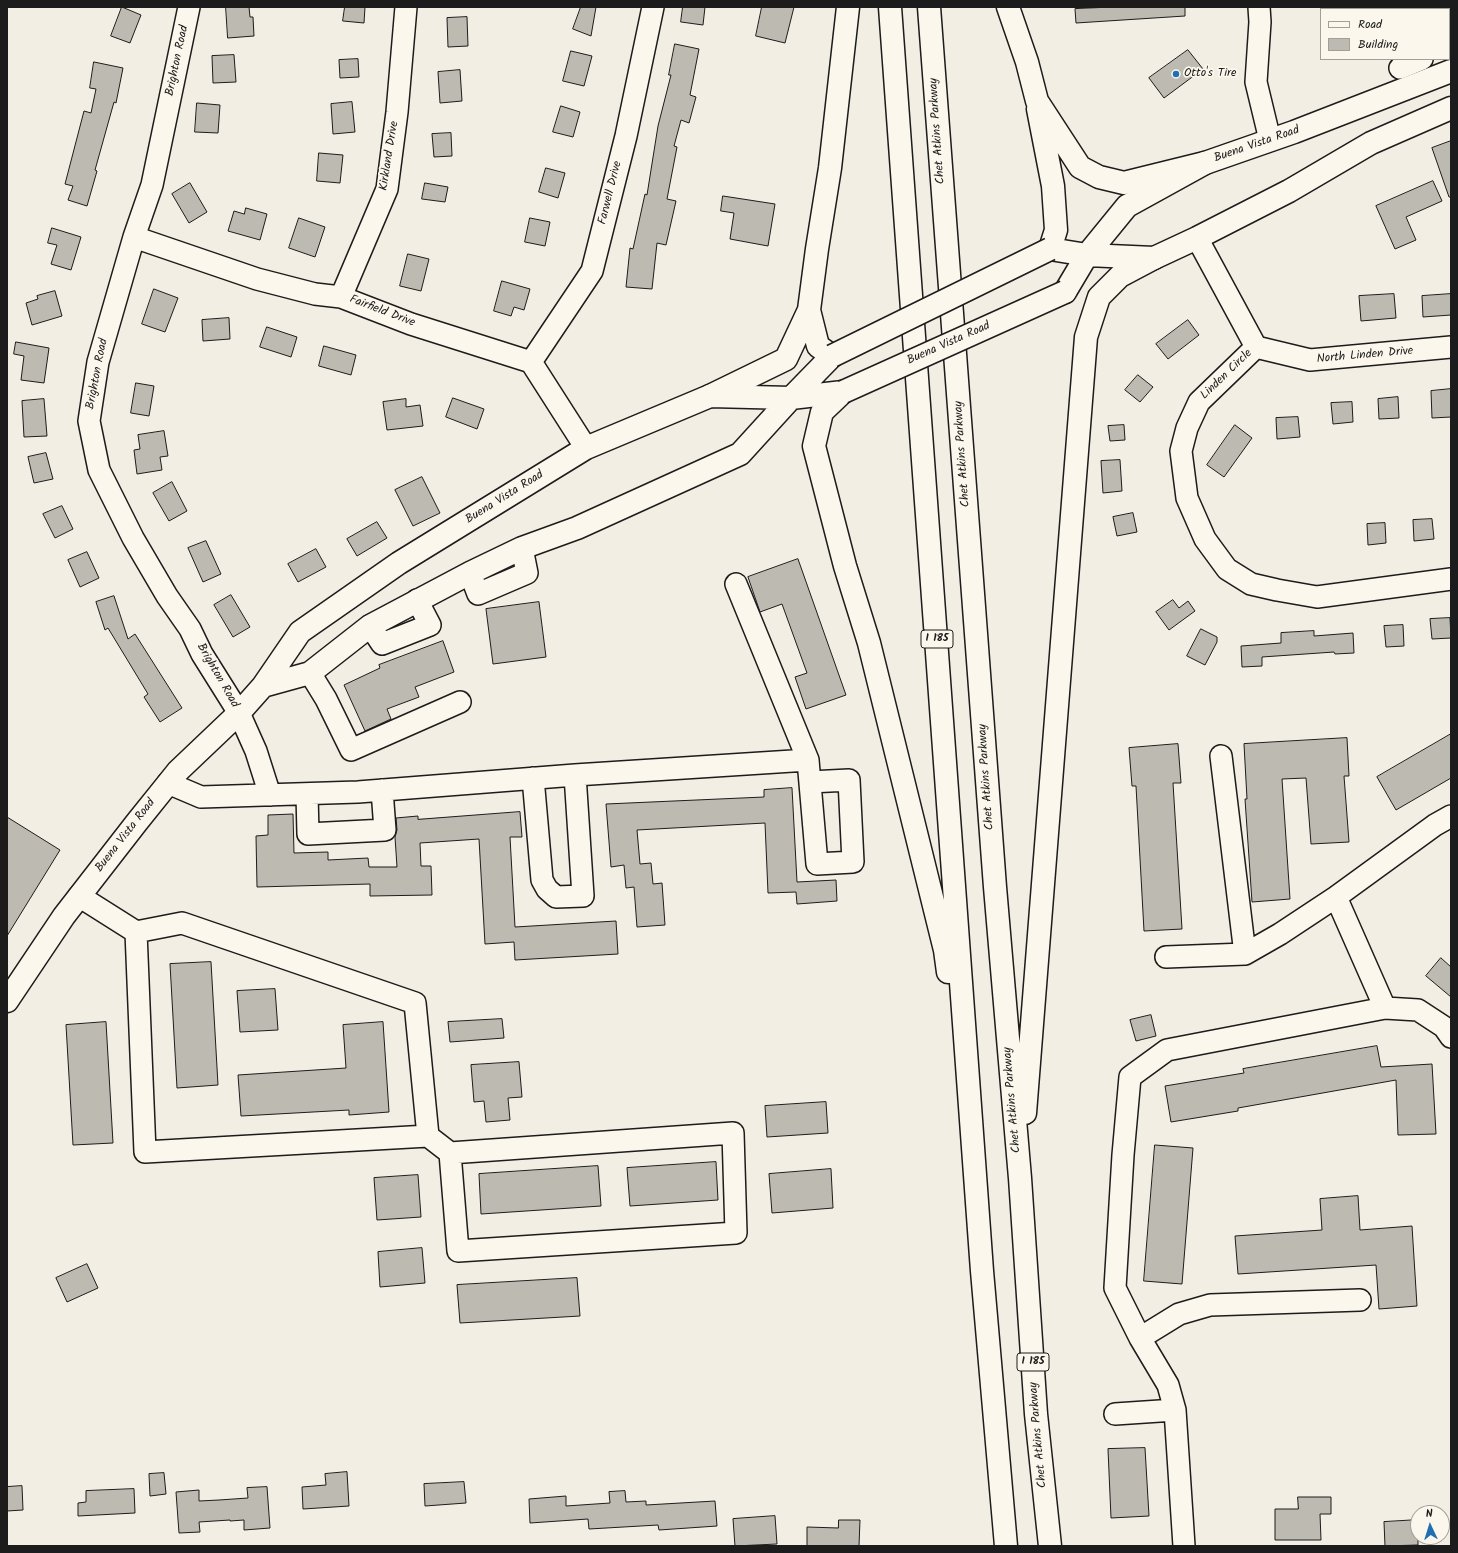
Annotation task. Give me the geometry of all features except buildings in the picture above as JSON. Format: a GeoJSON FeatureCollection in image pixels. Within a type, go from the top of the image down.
{"type":"FeatureCollection","features":[{"type":"Feature","properties":{"kind":"main road"},"geometry":{"type":"LineString","coordinates":[[710,396],[786,359],[809,310],[830,168],[848,7]]}},
{"type":"Feature","properties":{"kind":"main road","name":"I 185"},"geometry":{"type":"LineString","coordinates":[[890,7],[983,1279],[1006,1546]]}},
{"type":"Feature","properties":{"kind":"main road","name":"Chet Atkins Parkway"},"geometry":{"type":"LineString","coordinates":[[929,7],[995,887],[1020,1178],[1036,1414],[1050,1546]]}},
{"type":"Feature","properties":{"kind":"main road"},"geometry":{"type":"LineString","coordinates":[[1008,7],[1027,62],[1037,101],[1053,186],[1056,230],[1050,249]]}},
{"type":"Feature","properties":{"kind":"main road","name":"Buena Vista Road"},"geometry":{"type":"LineString","coordinates":[[7,1000],[64,916],[168,783],[263,686],[300,632],[399,563],[586,448],[710,396],[790,398],[843,392],[1065,292],[1087,255],[1127,206],[1205,163],[1270,140],[1451,71]]}},
{"type":"Feature","properties":{"kind":"main road"},"geometry":{"type":"LineString","coordinates":[[1037,101],[1080,167],[1099,177],[1124,183],[1205,163]]}},
{"type":"Feature","properties":{"kind":"main road"},"geometry":{"type":"LineString","coordinates":[[1020,1178],[1086,336],[1099,297],[1120,276],[1289,191],[1372,143],[1451,108]]}},
{"type":"Feature","properties":{"kind":"main road"},"geometry":{"type":"LineString","coordinates":[[263,686],[310,673],[370,626],[470,573],[522,548],[577,528],[740,454],[790,398],[832,356],[1050,249],[1087,255],[1154,258]]}},
{"type":"Feature","properties":{"kind":"main road"},"geometry":{"type":"LineString","coordinates":[[809,310],[818,346],[832,356]]}},
{"type":"Feature","properties":{"kind":"main road"},"geometry":{"type":"LineString","coordinates":[[843,392],[822,412],[814,446],[845,566],[869,643],[945,950],[979,1211]]}},
{"type":"Feature","properties":{"kind":"street","name":"Brighton Road"},"geometry":{"type":"LineString","coordinates":[[189,7],[152,185],[134,237],[98,362],[89,421],[98,470],[144,557],[167,596],[190,629],[202,654],[238,713],[256,751],[270,795]]}},
{"type":"Feature","properties":{"kind":"street","name":"Kirkland Drive"},"geometry":{"type":"LineString","coordinates":[[341,297],[387,189],[397,112],[406,7]]}},
{"type":"Feature","properties":{"kind":"street","name":"Farwell Drive"},"geometry":{"type":"LineString","coordinates":[[531,362],[592,271],[626,136],[653,7]]}},
{"type":"Feature","properties":{"kind":"street"},"geometry":{"type":"LineString","coordinates":[[1259,7],[1260,22],[1256,82],[1270,140]]}},
{"type":"Feature","properties":{"kind":"street"},"geometry":{"type":"LineString","coordinates":[[1400,68],[1420,60]]}},
{"type":"Feature","properties":{"kind":"street","name":"Fairfield Drive"},"geometry":{"type":"LineString","coordinates":[[134,237],[257,279],[315,294],[341,297],[411,324],[488,347],[531,362]]}},
{"type":"Feature","properties":{"kind":"street","name":"Linden Circle"},"geometry":{"type":"LineString","coordinates":[[1197,238],[1256,347],[1199,402],[1186,428],[1181,451],[1187,498],[1205,539],[1227,569],[1250,584],[1316,596],[1451,579]]}},
{"type":"Feature","properties":{"kind":"street","name":"North Linden Drive"},"geometry":{"type":"LineString","coordinates":[[1256,347],[1310,360],[1451,347]]}},
{"type":"Feature","properties":{"kind":"street"},"geometry":{"type":"LineString","coordinates":[[531,362],[586,448]]}},
{"type":"Feature","properties":{"kind":"street"},"geometry":{"type":"LineString","coordinates":[[736,584],[808,760],[810,782]]}},
{"type":"Feature","properties":{"kind":"street"},"geometry":{"type":"LineString","coordinates":[[310,673],[326,699],[350,750],[460,702]]}},
{"type":"Feature","properties":{"kind":"street"},"geometry":{"type":"LineString","coordinates":[[1221,756],[1245,954]]}},
{"type":"Feature","properties":{"kind":"street"},"geometry":{"type":"LineString","coordinates":[[168,783],[201,797],[307,794],[808,760]]}},
{"type":"Feature","properties":{"kind":"street"},"geometry":{"type":"LineString","coordinates":[[533,778],[542,880],[556,897],[583,896],[575,775]]}},
{"type":"Feature","properties":{"kind":"street"},"geometry":{"type":"LineString","coordinates":[[307,794],[308,834],[385,830],[382,790]]}},
{"type":"Feature","properties":{"kind":"street"},"geometry":{"type":"LineString","coordinates":[[1166,957],[1245,954],[1280,934],[1336,897],[1435,825],[1451,816]]}},
{"type":"Feature","properties":{"kind":"street"},"geometry":{"type":"LineString","coordinates":[[79,896],[136,932],[182,924],[415,1003],[428,1136]]}},
{"type":"Feature","properties":{"kind":"street"},"geometry":{"type":"LineString","coordinates":[[1336,897],[1385,1008]]}},
{"type":"Feature","properties":{"kind":"street"},"geometry":{"type":"LineString","coordinates":[[136,932],[145,1152],[428,1136],[450,1153],[733,1133],[736,1233],[458,1251],[450,1153]]}},
{"type":"Feature","properties":{"kind":"street"},"geometry":{"type":"LineString","coordinates":[[1184,1546],[1175,1410],[1168,1385],[1140,1338],[1115,1288],[1123,1155],[1130,1077],[1167,1050],[1385,1008],[1418,1010],[1444,1027],[1451,1037]]}},
{"type":"Feature","properties":{"kind":"street"},"geometry":{"type":"LineString","coordinates":[[1140,1338],[1179,1314],[1210,1305],[1360,1300]]}},
{"type":"Feature","properties":{"kind":"street"},"geometry":{"type":"LineString","coordinates":[[1115,1414],[1175,1410]]}},
{"type":"Feature","properties":{"kind":"place","name":"Otto's Tire"},"geometry":{"type":"Point","coordinates":[1176,74]}}]}
